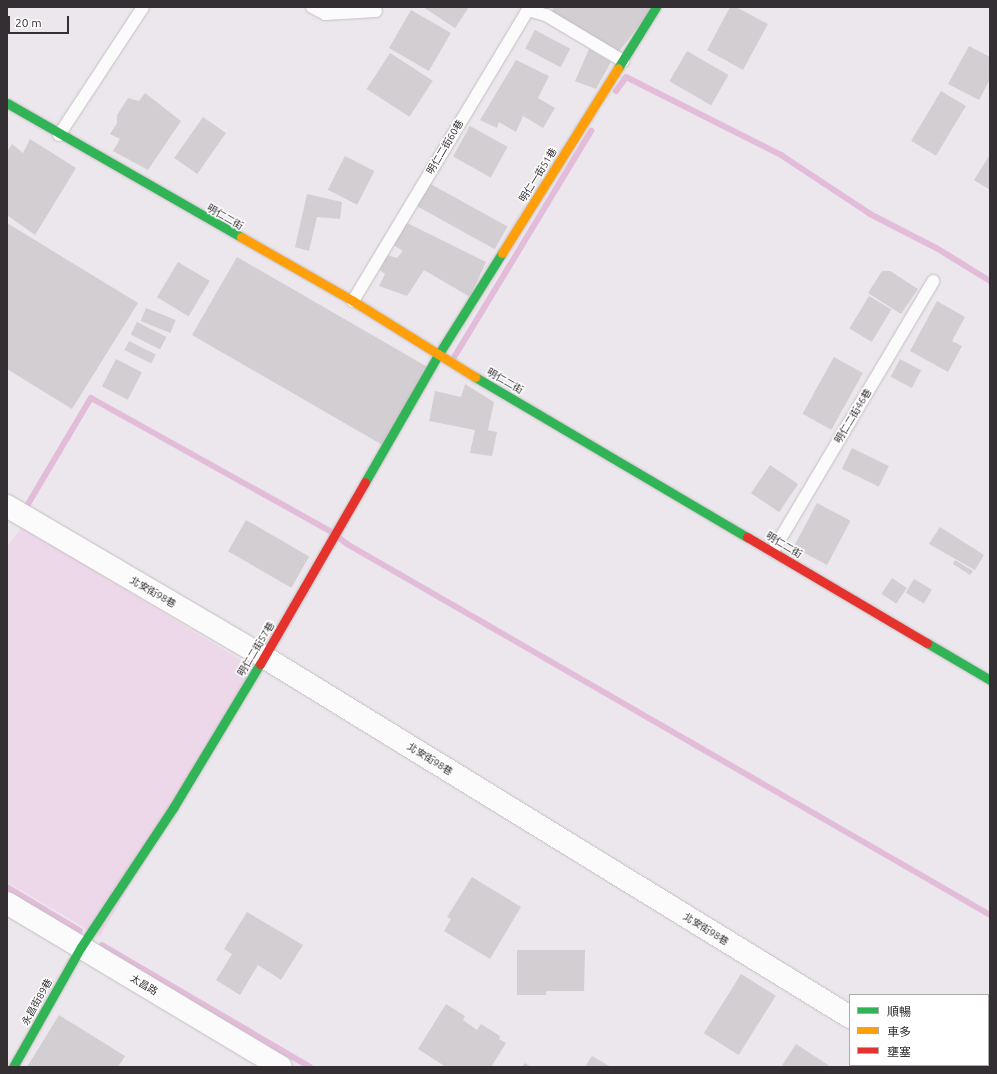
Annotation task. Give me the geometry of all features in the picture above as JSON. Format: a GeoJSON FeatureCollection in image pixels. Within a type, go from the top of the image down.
{"type":"FeatureCollection","features":[{"type":"Feature","properties":{"kind":"street","name":"明仁一街51巷"},"geometry":{"type":"LineString","coordinates":[[438,355],[623,62],[656,7]]}},
{"type":"Feature","properties":{"kind":"street","name":"明仁二街"},"geometry":{"type":"LineString","coordinates":[[7,103],[59,135],[352,301],[438,355],[990,680]]}},
{"type":"Feature","properties":{"kind":"street","name":"明仁二街57巷"},"geometry":{"type":"LineString","coordinates":[[80,947],[173,808],[264,657],[438,355]]}},
{"type":"Feature","properties":{"kind":"street","name":"北安街98巷"},"geometry":{"type":"LineString","coordinates":[[7,506],[264,657],[849,1016]]}},
{"type":"Feature","properties":{"kind":"street","name":"太昌路"},"geometry":{"type":"LineString","coordinates":[[7,903],[281,1067]]}},
{"type":"Feature","properties":{"kind":"street","name":"永昌街89巷"},"geometry":{"type":"LineString","coordinates":[[13,1067],[80,947]]}},
{"type":"Feature","properties":{"kind":"lane"},"geometry":{"type":"LineString","coordinates":[[59,135],[143,7]]}},
{"type":"Feature","properties":{"kind":"lane"},"geometry":{"type":"LineString","coordinates":[[312,7],[325,14],[376,11]]}},
{"type":"Feature","properties":{"kind":"lane","name":"明仁二街60巷"},"geometry":{"type":"LineString","coordinates":[[352,301],[528,10],[548,11]]}},
{"type":"Feature","properties":{"kind":"lane"},"geometry":{"type":"LineString","coordinates":[[548,11],[623,62]]}},
{"type":"Feature","properties":{"kind":"lane","name":"明仁二街46巷"},"geometry":{"type":"LineString","coordinates":[[773,551],[933,281]]}},
{"type":"Feature","properties":{"kind":"shaded area"},"geometry":{"type":"Polygon","coordinates":[[[22,527],[254,668],[100,937],[7,882],[7,547],[22,527]]]}},
{"type":"Feature","properties":{"kind":"building"},"geometry":{"type":"Polygon","coordinates":[[[423,7],[469,7],[455,28],[423,7]]]}},
{"type":"Feature","properties":{"kind":"building"},"geometry":{"type":"Polygon","coordinates":[[[554,7],[653,7],[617,54],[550,14],[554,7]]]}},
{"type":"Feature","properties":{"kind":"building"},"geometry":{"type":"Polygon","coordinates":[[[730,7],[736,7],[768,24],[743,70],[707,50],[730,7]]]}},
{"type":"Feature","properties":{"kind":"building"},"geometry":{"type":"Polygon","coordinates":[[[411,10],[451,33],[429,71],[389,48],[411,10]]]}},
{"type":"Feature","properties":{"kind":"building"},"geometry":{"type":"Polygon","coordinates":[[[535,30],[570,49],[560,67],[525,49],[535,30]]]}},
{"type":"Feature","properties":{"kind":"building"},"geometry":{"type":"Polygon","coordinates":[[[969,46],[990,57],[990,79],[979,100],[948,84],[969,46]]]}},
{"type":"Feature","properties":{"kind":"building"},"geometry":{"type":"Polygon","coordinates":[[[589,49],[611,62],[596,89],[575,81],[589,49]]]}},
{"type":"Feature","properties":{"kind":"building"},"geometry":{"type":"Polygon","coordinates":[[[687,51],[729,75],[711,105],[670,81],[687,51]]]}},
{"type":"Feature","properties":{"kind":"building"},"geometry":{"type":"Polygon","coordinates":[[[390,53],[433,81],[409,117],[367,89],[390,53]]]}},
{"type":"Feature","properties":{"kind":"building"},"geometry":{"type":"Polygon","coordinates":[[[516,60],[549,76],[538,98],[555,108],[543,128],[523,116],[516,132],[499,122],[497,128],[480,120],[516,60]]]}},
{"type":"Feature","properties":{"kind":"building"},"geometry":{"type":"Polygon","coordinates":[[[941,91],[966,106],[936,156],[911,141],[941,91]]]}},
{"type":"Feature","properties":{"kind":"building"},"geometry":{"type":"Polygon","coordinates":[[[145,93],[181,121],[148,170],[113,151],[120,139],[110,134],[117,123],[117,115],[128,98],[139,101],[145,93]]]}},
{"type":"Feature","properties":{"kind":"building"},"geometry":{"type":"Polygon","coordinates":[[[203,117],[226,133],[197,174],[174,158],[203,117]]]}},
{"type":"Feature","properties":{"kind":"building"},"geometry":{"type":"Polygon","coordinates":[[[470,126],[508,147],[491,177],[453,157],[470,126]]]}},
{"type":"Feature","properties":{"kind":"building"},"geometry":{"type":"Polygon","coordinates":[[[30,139],[76,168],[35,235],[7,215],[7,152],[12,144],[23,153],[30,139]]]}},
{"type":"Feature","properties":{"kind":"building"},"geometry":{"type":"Polygon","coordinates":[[[345,156],[374,171],[357,205],[328,190],[345,156]]]}},
{"type":"Feature","properties":{"kind":"building"},"geometry":{"type":"Polygon","coordinates":[[[989,156],[990,157],[990,190],[974,180],[989,156]]]}},
{"type":"Feature","properties":{"kind":"building"},"geometry":{"type":"Polygon","coordinates":[[[427,182],[507,227],[495,249],[414,205],[427,182]]]}},
{"type":"Feature","properties":{"kind":"building"},"geometry":{"type":"Polygon","coordinates":[[[307,194],[342,202],[340,219],[317,217],[309,251],[295,247],[307,194]]]}},
{"type":"Feature","properties":{"kind":"building"},"geometry":{"type":"Polygon","coordinates":[[[403,221],[486,262],[470,297],[424,270],[407,296],[379,286],[385,274],[380,270],[387,255],[397,258],[403,251],[392,244],[403,221]]]}},
{"type":"Feature","properties":{"kind":"building"},"geometry":{"type":"Polygon","coordinates":[[[7,223],[138,303],[72,409],[7,369],[7,223]]]}},
{"type":"Feature","properties":{"kind":"building"},"geometry":{"type":"Polygon","coordinates":[[[237,257],[428,367],[383,445],[192,335],[237,257]]]}},
{"type":"Feature","properties":{"kind":"building"},"geometry":{"type":"Polygon","coordinates":[[[178,262],[210,281],[189,316],[157,297],[178,262]]]}},
{"type":"Feature","properties":{"kind":"building"},"geometry":{"type":"Polygon","coordinates":[[[882,271],[890,271],[918,289],[901,314],[868,293],[882,271]]]}},
{"type":"Feature","properties":{"kind":"building"},"geometry":{"type":"Polygon","coordinates":[[[869,296],[891,309],[872,342],[849,329],[869,296]]]}},
{"type":"Feature","properties":{"kind":"building"},"geometry":{"type":"Polygon","coordinates":[[[937,301],[965,317],[952,341],[962,346],[948,372],[910,351],[937,301]]]}},
{"type":"Feature","properties":{"kind":"building"},"geometry":{"type":"Polygon","coordinates":[[[146,308],[176,320],[170,333],[141,321],[146,308]]]}},
{"type":"Feature","properties":{"kind":"building"},"geometry":{"type":"Polygon","coordinates":[[[137,322],[166,337],[160,349],[131,334],[137,322]]]}},
{"type":"Feature","properties":{"kind":"building"},"geometry":{"type":"Polygon","coordinates":[[[129,341],[156,355],[151,364],[124,350],[129,341]]]}},
{"type":"Feature","properties":{"kind":"building"},"geometry":{"type":"Polygon","coordinates":[[[834,357],[863,373],[831,430],[802,414],[834,357]]]}},
{"type":"Feature","properties":{"kind":"building"},"geometry":{"type":"Polygon","coordinates":[[[116,359],[142,372],[128,400],[102,387],[116,359]]]}},
{"type":"Feature","properties":{"kind":"building"},"geometry":{"type":"Polygon","coordinates":[[[900,359],[921,370],[912,388],[891,377],[900,359]]]}},
{"type":"Feature","properties":{"kind":"building"},"geometry":{"type":"Polygon","coordinates":[[[465,384],[494,402],[488,430],[497,432],[492,456],[470,453],[475,430],[429,421],[435,391],[461,397],[465,384]]]}},
{"type":"Feature","properties":{"kind":"building"},"geometry":{"type":"Polygon","coordinates":[[[852,448],[889,466],[879,487],[842,469],[852,448]]]}},
{"type":"Feature","properties":{"kind":"building"},"geometry":{"type":"Polygon","coordinates":[[[770,465],[798,484],[779,512],[751,493],[770,465]]]}},
{"type":"Feature","properties":{"kind":"building"},"geometry":{"type":"Polygon","coordinates":[[[817,503],[851,521],[827,565],[794,547],[817,503]]]}},
{"type":"Feature","properties":{"kind":"building"},"geometry":{"type":"Polygon","coordinates":[[[246,520],[309,556],[291,588],[228,551],[246,520]]]}},
{"type":"Feature","properties":{"kind":"building"},"geometry":{"type":"Polygon","coordinates":[[[940,527],[984,555],[975,570],[929,544],[940,527]]]}},
{"type":"Feature","properties":{"kind":"building"},"geometry":{"type":"Polygon","coordinates":[[[955,560],[973,571],[970,575],[953,564],[955,560]]]}},
{"type":"Feature","properties":{"kind":"building"},"geometry":{"type":"Polygon","coordinates":[[[892,578],[907,588],[896,604],[881,594],[892,578]]]}},
{"type":"Feature","properties":{"kind":"building"},"geometry":{"type":"Polygon","coordinates":[[[914,579],[932,590],[924,604],[906,593],[914,579]]]}},
{"type":"Feature","properties":{"kind":"building"},"geometry":{"type":"Polygon","coordinates":[[[472,877],[521,907],[490,959],[444,931],[451,919],[447,917],[472,877]]]}},
{"type":"Feature","properties":{"kind":"building"},"geometry":{"type":"Polygon","coordinates":[[[247,912],[303,945],[281,980],[258,965],[240,995],[216,980],[232,954],[224,949],[247,912]]]}},
{"type":"Feature","properties":{"kind":"building"},"geometry":{"type":"Polygon","coordinates":[[[517,950],[585,950],[584,991],[546,991],[546,995],[517,995],[517,950]]]}},
{"type":"Feature","properties":{"kind":"building"},"geometry":{"type":"Polygon","coordinates":[[[741,974],[776,996],[739,1055],[704,1033],[741,974]]]}},
{"type":"Feature","properties":{"kind":"building"},"geometry":{"type":"Polygon","coordinates":[[[446,1004],[465,1016],[463,1020],[477,1030],[481,1024],[500,1036],[499,1039],[506,1043],[491,1067],[446,1067],[418,1049],[446,1004]]]}},
{"type":"Feature","properties":{"kind":"building"},"geometry":{"type":"Polygon","coordinates":[[[59,1015],[125,1056],[118,1067],[27,1067],[59,1015]]]}},
{"type":"Feature","properties":{"kind":"building"},"geometry":{"type":"Polygon","coordinates":[[[796,1044],[831,1067],[781,1067],[796,1044]]]}},
{"type":"Feature","properties":{"kind":"building"},"geometry":{"type":"Polygon","coordinates":[[[592,1056],[611,1067],[585,1067],[592,1056]]]}},
{"type":"Feature","properties":{"kind":"building"},"geometry":{"type":"Polygon","coordinates":[[[525,1063],[531,1067],[522,1067],[525,1063]]]}},
{"type":"Feature","properties":{"kind":"building"},"geometry":{"type":"Polygon","coordinates":[[[864,1066],[886,1066],[864,1067],[864,1066]]]}},
{"type":"Feature","properties":{"kind":"waterway"},"geometry":{"type":"LineString","coordinates":[[616,91],[626,77],[781,155],[870,214],[938,249],[990,281]]}},
{"type":"Feature","properties":{"kind":"waterway"},"geometry":{"type":"LineString","coordinates":[[453,359],[591,131]]}},
{"type":"Feature","properties":{"kind":"waterway"},"geometry":{"type":"LineString","coordinates":[[22,507],[25,509],[91,398],[330,531],[347,544],[990,915]]}},
{"type":"Feature","properties":{"kind":"waterway"},"geometry":{"type":"LineString","coordinates":[[7,887],[80,931]]}},
{"type":"Feature","properties":{"kind":"waterway"},"geometry":{"type":"LineString","coordinates":[[102,945],[310,1067]]}},
{"type":"Feature","properties":{"kind":"traffic: fast"},"geometry":{"type":"LineString","coordinates":[[618,68],[656,7]]}},
{"type":"Feature","properties":{"kind":"traffic: fast"},"geometry":{"type":"LineString","coordinates":[[7,103],[241,237]]}},
{"type":"Feature","properties":{"kind":"traffic: fast"},"geometry":{"type":"LineString","coordinates":[[365,482],[438,355],[502,253]]}},
{"type":"Feature","properties":{"kind":"traffic: fast"},"geometry":{"type":"LineString","coordinates":[[475,377],[747,537]]}},
{"type":"Feature","properties":{"kind":"traffic: fast"},"geometry":{"type":"LineString","coordinates":[[927,643],[990,680]]}},
{"type":"Feature","properties":{"kind":"traffic: fast"},"geometry":{"type":"LineString","coordinates":[[13,1067],[81,947],[173,808],[260,664]]}},
{"type":"Feature","properties":{"kind":"traffic: slow"},"geometry":{"type":"LineString","coordinates":[[502,253],[618,68]]}},
{"type":"Feature","properties":{"kind":"traffic: slow"},"geometry":{"type":"LineString","coordinates":[[241,237],[353,301],[475,377]]}},
{"type":"Feature","properties":{"kind":"traffic: jam"},"geometry":{"type":"LineString","coordinates":[[260,664],[365,482]]}},
{"type":"Feature","properties":{"kind":"traffic: jam"},"geometry":{"type":"LineString","coordinates":[[747,537],[927,643]]}}]}
